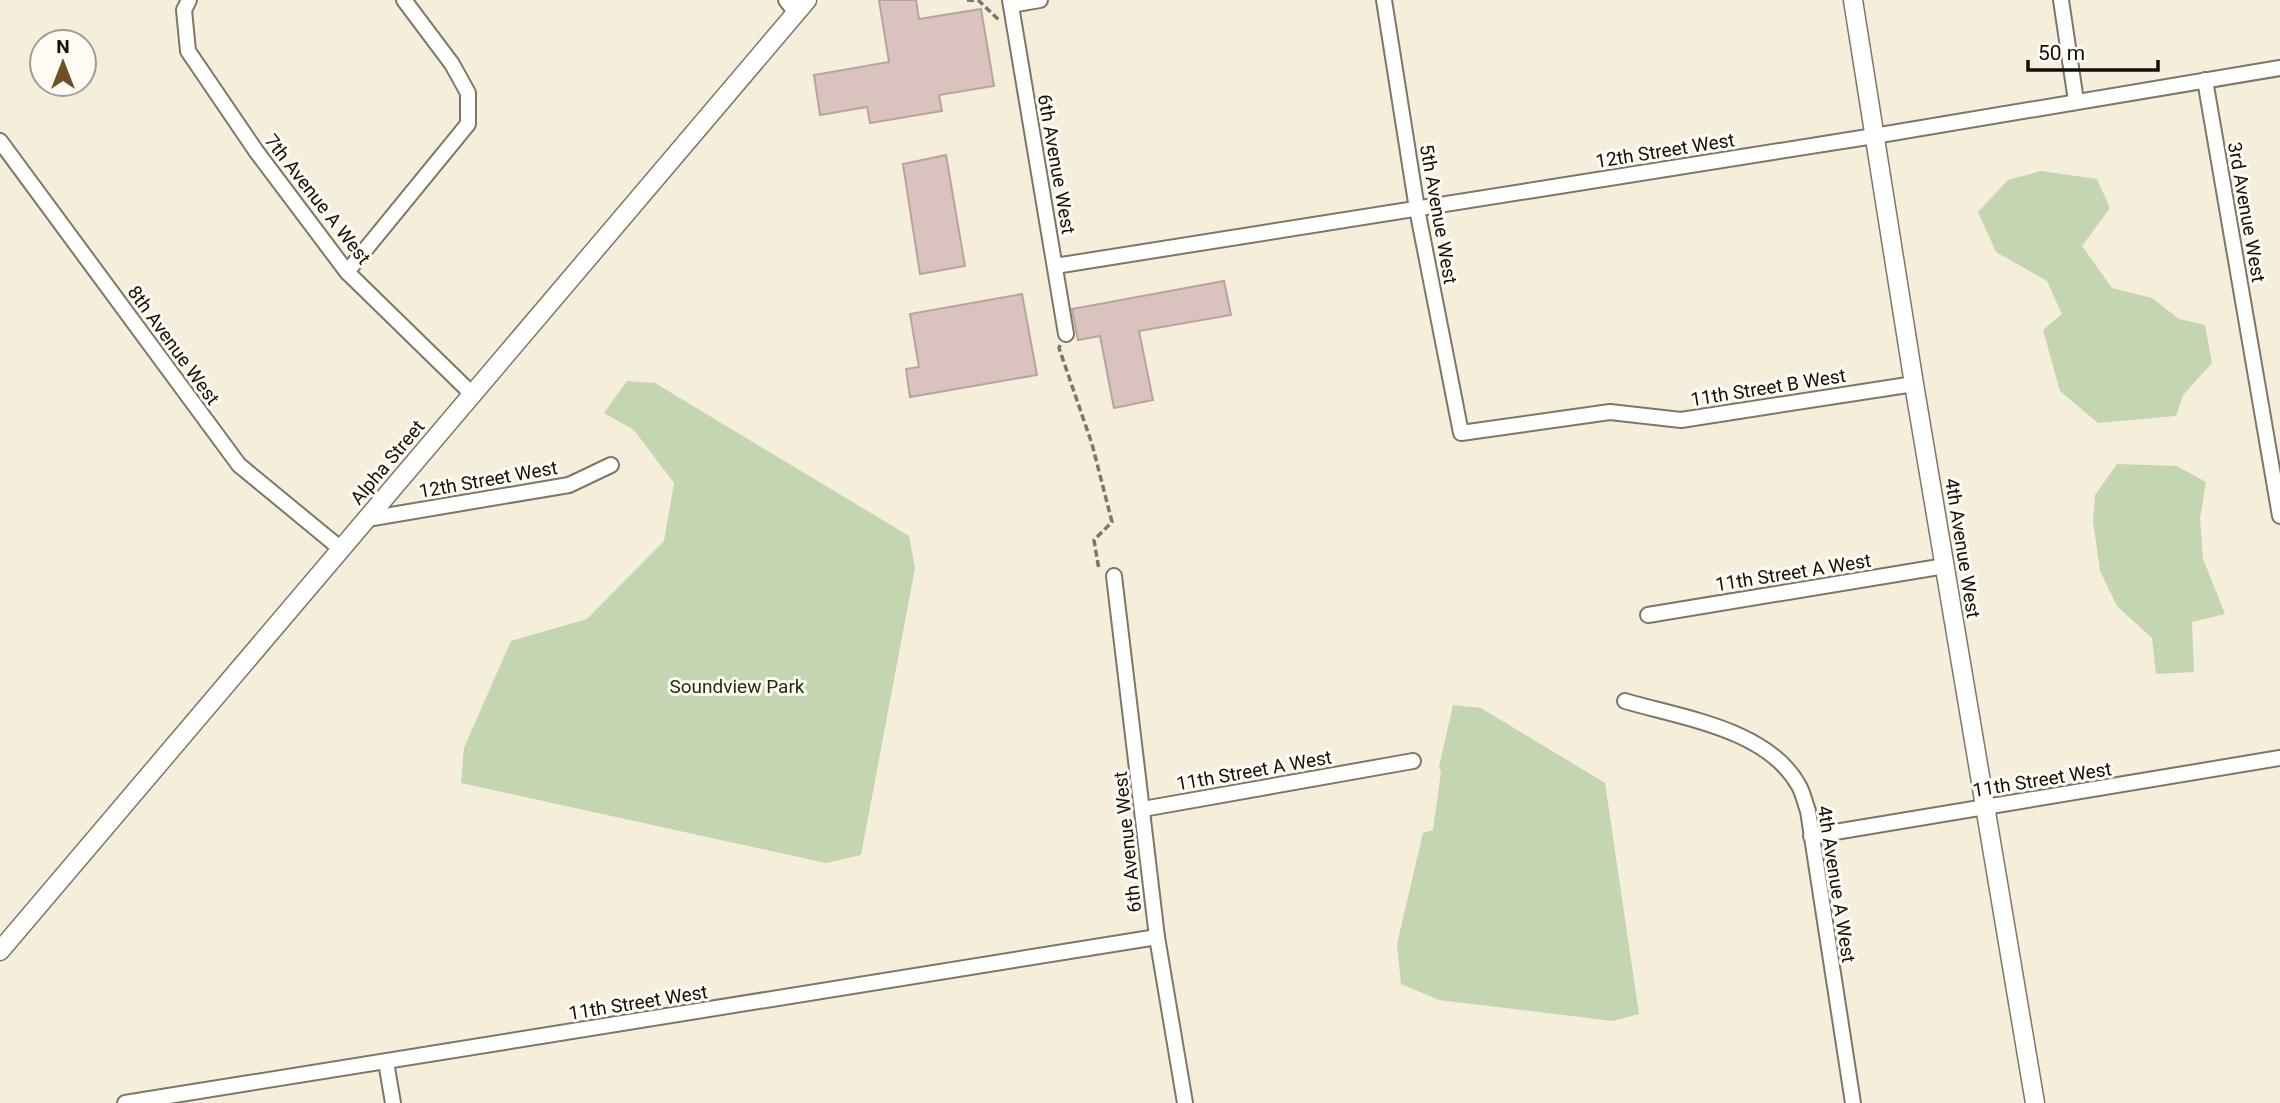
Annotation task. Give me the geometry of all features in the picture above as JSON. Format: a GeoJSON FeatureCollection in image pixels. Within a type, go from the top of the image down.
{"type":"FeatureCollection","features":[{"type":"Feature","properties":{"kind":"street","name":"7th Avenue A West"},"geometry":{"type":"LineString","coordinates":[[189,0],[184,10],[188,51],[256,151],[347,272],[472,394]]}},
{"type":"Feature","properties":{"kind":"street"},"geometry":{"type":"LineString","coordinates":[[347,272],[468,124],[468,93],[452,64],[404,0]]}},
{"type":"Feature","properties":{"kind":"street"},"geometry":{"type":"LineString","coordinates":[[1010,2],[1040,0]]}},
{"type":"Feature","properties":{"kind":"street","name":"5th Avenue West"},"geometry":{"type":"LineString","coordinates":[[1384,0],[1417,209],[1461,433]]}},
{"type":"Feature","properties":{"kind":"street","name":"4th Avenue West"},"geometry":{"type":"LineString","coordinates":[[1853,0],[1914,384],[2035,1103]]}},
{"type":"Feature","properties":{"kind":"street"},"geometry":{"type":"LineString","coordinates":[[2061,0],[2076,102]]}},
{"type":"Feature","properties":{"kind":"street","name":"6th Avenue West"},"geometry":{"type":"LineString","coordinates":[[1010,2],[1066,334]]}},
{"type":"Feature","properties":{"kind":"street","name":"Alpha Street"},"geometry":{"type":"LineString","coordinates":[[0,951],[341,550],[796,4]]}},
{"type":"Feature","properties":{"kind":"street","name":"12th Street West"},"geometry":{"type":"LineString","coordinates":[[1055,266],[1874,136],[2280,68]]}},
{"type":"Feature","properties":{"kind":"street","name":"3rd Avenue West"},"geometry":{"type":"LineString","coordinates":[[2205,80],[2280,516]]}},
{"type":"Feature","properties":{"kind":"street","name":"8th Avenue West"},"geometry":{"type":"LineString","coordinates":[[0,141],[239,465],[341,550]]}},
{"type":"Feature","properties":{"kind":"street","name":"11th Street B West"},"geometry":{"type":"LineString","coordinates":[[1461,433],[1610,412],[1681,420],[1914,384]]}},
{"type":"Feature","properties":{"kind":"street","name":"12th Street West"},"geometry":{"type":"LineString","coordinates":[[367,519],[569,485],[611,465]]}},
{"type":"Feature","properties":{"kind":"street","name":"11th Street A West"},"geometry":{"type":"LineString","coordinates":[[1648,615],[1945,566]]}},
{"type":"Feature","properties":{"kind":"street","name":"6th Avenue West"},"geometry":{"type":"LineString","coordinates":[[1114,576],[1157,937],[1185,1103]]}},
{"type":"Feature","properties":{"kind":"street","name":"4th Avenue A West"},"geometry":{"type":"LineString","coordinates":[[1625,701],[1731,732],[1766,749],[1785,766],[1800,787],[1808,811],[1853,1103]]}},
{"type":"Feature","properties":{"kind":"street","name":"11th Street West"},"geometry":{"type":"LineString","coordinates":[[1811,836],[2280,758]]}},
{"type":"Feature","properties":{"kind":"street","name":"11th Street A West"},"geometry":{"type":"LineString","coordinates":[[1143,809],[1413,761]]}},
{"type":"Feature","properties":{"kind":"street","name":"11th Street West"},"geometry":{"type":"LineString","coordinates":[[125,1103],[1157,937]]}},
{"type":"Feature","properties":{"kind":"street"},"geometry":{"type":"LineString","coordinates":[[386,1062],[393,1103]]}},
{"type":"Feature","properties":{"kind":"path"},"geometry":{"type":"LineString","coordinates":[[967,0],[979,1],[1000,21],[1014,24]]}},
{"type":"Feature","properties":{"kind":"path"},"geometry":{"type":"LineString","coordinates":[[1066,334],[1059,348],[1092,444],[1112,523],[1094,540],[1100,578],[1114,576]]}},
{"type":"Feature","properties":{"kind":"green space"},"geometry":{"type":"Polygon","coordinates":[[[2041,171],[2097,179],[2110,208],[2082,246],[2112,288],[2152,298],[2179,319],[2205,325],[2212,363],[2183,395],[2176,416],[2098,423],[2060,391],[2043,330],[2062,314],[2047,281],[1996,252],[1978,212],[2008,180],[2041,171]]]}},
{"type":"Feature","properties":{"kind":"green space","name":"Soundview Park"},"geometry":{"type":"Polygon","coordinates":[[[627,381],[655,383],[909,536],[915,568],[861,855],[826,863],[461,783],[464,748],[511,641],[587,619],[664,541],[674,483],[634,430],[604,413],[627,381]]]}},
{"type":"Feature","properties":{"kind":"green space"},"geometry":{"type":"Polygon","coordinates":[[[2117,464],[2177,466],[2206,482],[2200,518],[2203,559],[2225,614],[2192,622],[2194,672],[2156,674],[2152,638],[2117,606],[2100,571],[2093,521],[2095,495],[2117,464]]]}},
{"type":"Feature","properties":{"kind":"green space"},"geometry":{"type":"Polygon","coordinates":[[[1453,705],[1481,708],[1605,783],[1639,1014],[1613,1021],[1439,1000],[1401,984],[1397,944],[1423,833],[1433,830],[1441,772],[1439,767],[1453,705]]]}},
{"type":"Feature","properties":{"kind":"building"},"geometry":{"type":"Polygon","coordinates":[[[879,0],[916,0],[919,19],[981,9],[994,86],[939,95],[942,111],[870,123],[867,107],[820,115],[814,75],[889,62],[879,0]]]}},
{"type":"Feature","properties":{"kind":"building"},"geometry":{"type":"Polygon","coordinates":[[[946,155],[965,266],[920,274],[903,164],[946,155]]]}},
{"type":"Feature","properties":{"kind":"building"},"geometry":{"type":"Polygon","coordinates":[[[1224,281],[1231,315],[1139,331],[1153,400],[1114,408],[1100,336],[1078,340],[1072,309],[1224,281]]]}},
{"type":"Feature","properties":{"kind":"building"},"geometry":{"type":"Polygon","coordinates":[[[1022,294],[1037,375],[910,397],[906,369],[919,367],[910,314],[1022,294]]]}}]}
